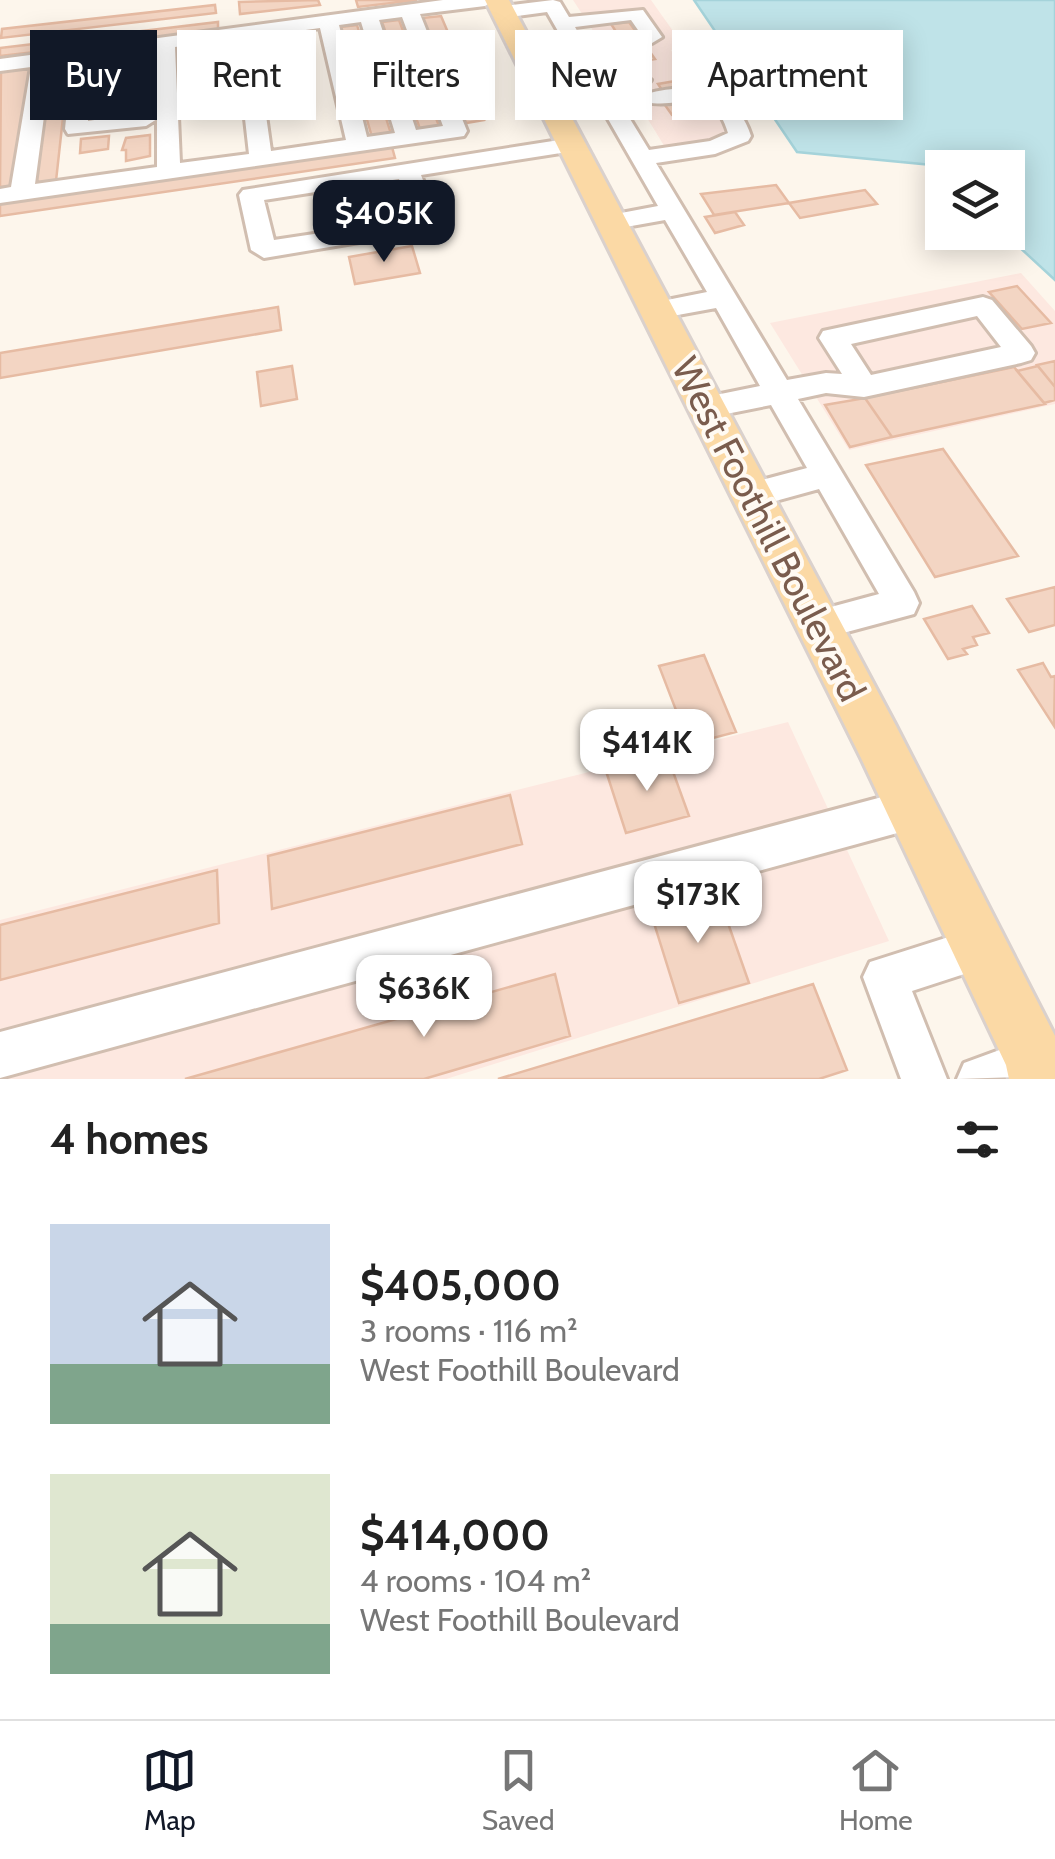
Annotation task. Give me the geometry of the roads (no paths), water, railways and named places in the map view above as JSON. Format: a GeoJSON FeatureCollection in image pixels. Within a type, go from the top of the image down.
{"type":"FeatureCollection","features":[{"type":"Feature","properties":{"kind":"main road","name":"West Foothill Boulevard"},"geometry":{"type":"LineString","coordinates":[[495,4],[515,40]]}},
{"type":"Feature","properties":{"kind":"main road","name":"West Foothill Boulevard"},"geometry":{"type":"LineString","coordinates":[[559,120],[1043,1072]]}},
{"type":"Feature","properties":{"kind":"lane"},"geometry":{"type":"LineString","coordinates":[[260,30],[409,10],[495,4],[553,6],[567,30]]}},
{"type":"Feature","properties":{"kind":"lane"},"geometry":{"type":"LineString","coordinates":[[74,158],[169,172],[456,131],[409,10]]}},
{"type":"Feature","properties":{"kind":"lane"},"geometry":{"type":"LineString","coordinates":[[563,23],[636,14],[647,30]]}},
{"type":"Feature","properties":{"kind":"lane"},"geometry":{"type":"LineString","coordinates":[[368,16],[408,138]]}},
{"type":"Feature","properties":{"kind":"lane"},"geometry":{"type":"LineString","coordinates":[[328,21],[358,145]]}},
{"type":"Feature","properties":{"kind":"lane"},"geometry":{"type":"LineString","coordinates":[[157,44],[177,41]]}},
{"type":"Feature","properties":{"kind":"lane"},"geometry":{"type":"LineString","coordinates":[[166,43],[169,172]]}},
{"type":"Feature","properties":{"kind":"lane"},"geometry":{"type":"LineString","coordinates":[[0,65],[30,61]]}},
{"type":"Feature","properties":{"kind":"lane"},"geometry":{"type":"LineString","coordinates":[[642,158],[721,140],[731,130],[714,109],[652,96]]}},
{"type":"Feature","properties":{"kind":"lane"},"geometry":{"type":"LineString","coordinates":[[11,195],[30,112]]}},
{"type":"Feature","properties":{"kind":"lane"},"geometry":{"type":"LineString","coordinates":[[11,195],[125,122],[168,117]]}},
{"type":"Feature","properties":{"kind":"lane"},"geometry":{"type":"LineString","coordinates":[[74,158],[77,120]]}},
{"type":"Feature","properties":{"kind":"lane"},"geometry":{"type":"LineString","coordinates":[[256,120],[261,159]]}},
{"type":"Feature","properties":{"kind":"lane"},"geometry":{"type":"LineString","coordinates":[[620,120],[902,603],[817,625]]}},
{"type":"Feature","properties":{"kind":"lane"},"geometry":{"type":"LineString","coordinates":[[408,170],[428,224],[264,250],[251,195],[408,170],[572,146]]}},
{"type":"Feature","properties":{"kind":"lane"},"geometry":{"type":"LineString","coordinates":[[610,222],[673,212]]}},
{"type":"Feature","properties":{"kind":"lane"},"geometry":{"type":"LineString","coordinates":[[656,310],[724,298]]}},
{"type":"Feature","properties":{"kind":"lane"},"geometry":{"type":"LineString","coordinates":[[706,408],[826,382],[864,387],[1021,353],[983,306],[832,338],[864,387]]}},
{"type":"Feature","properties":{"kind":"lane"},"geometry":{"type":"LineString","coordinates":[[750,495],[827,475]]}},
{"type":"Feature","properties":{"kind":"lane"},"geometry":{"type":"LineString","coordinates":[[0,1055],[912,810]]}},
{"type":"Feature","properties":{"kind":"lane"},"geometry":{"type":"LineString","coordinates":[[924,1079],[885,976],[980,948]]}},
{"type":"Feature","properties":{"kind":"lane"},"geometry":{"type":"LineString","coordinates":[[980,1079],[1043,1072]]}},
{"type":"Feature","properties":{"kind":"water"},"geometry":{"type":"Polygon","coordinates":[[[694,0],[1055,0],[1055,280],[1022,250],[1025,150],[925,150],[925,164],[797,152],[775,120],[903,120],[903,30],[714,30],[694,0]]]}}]}
